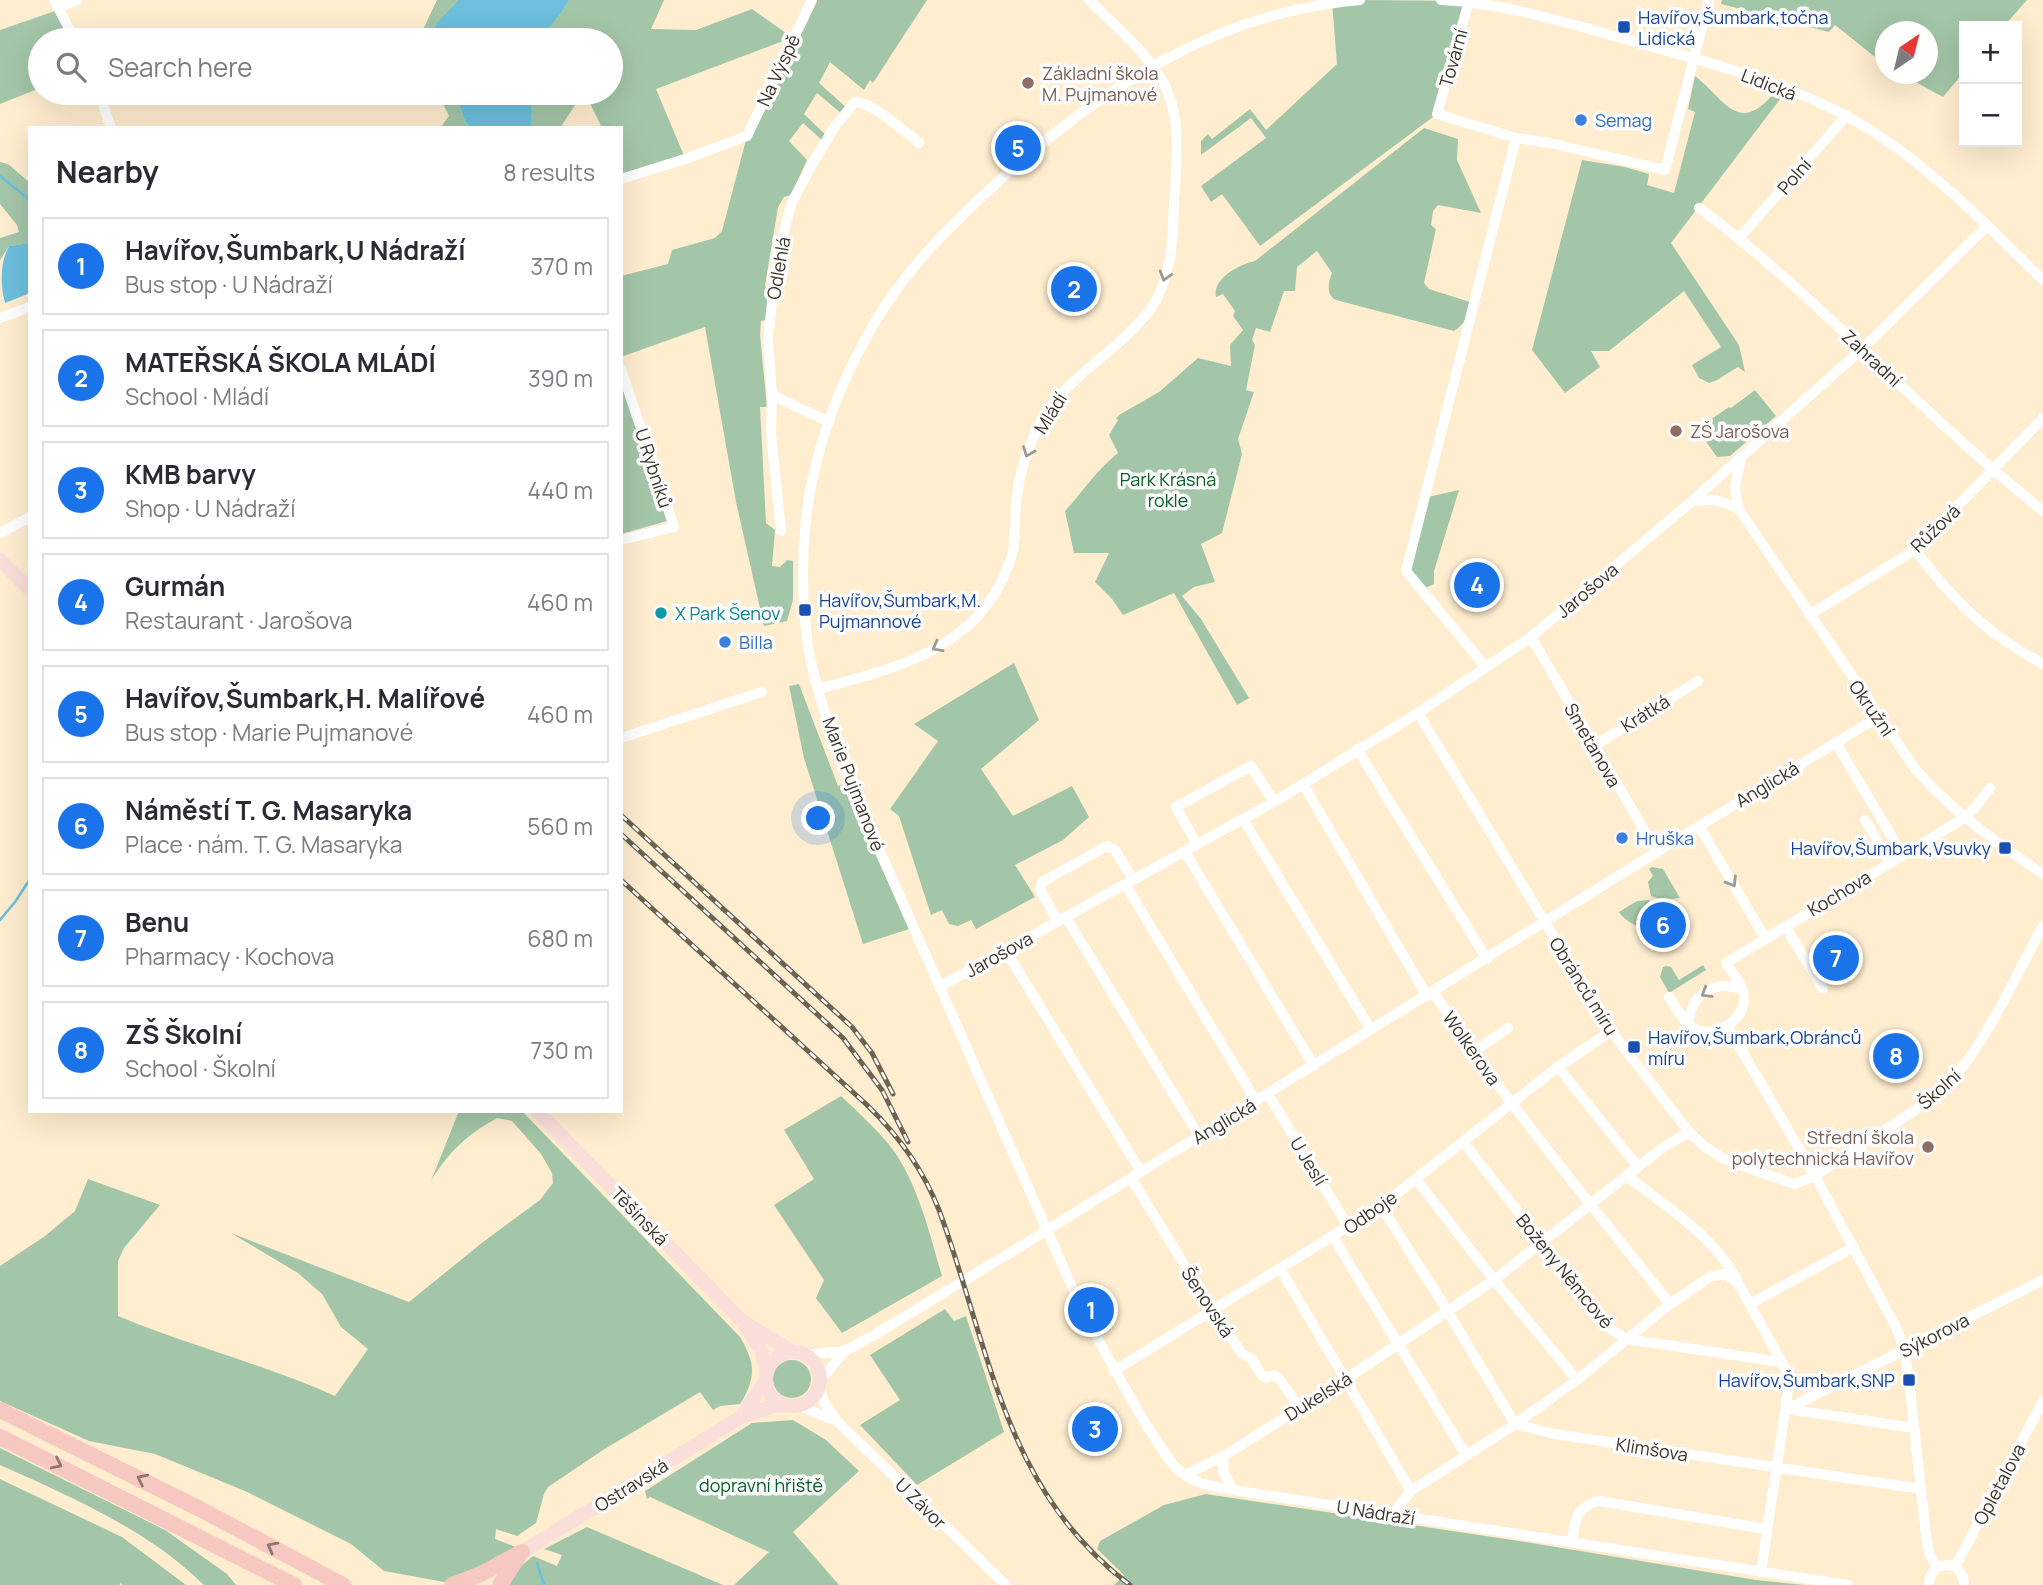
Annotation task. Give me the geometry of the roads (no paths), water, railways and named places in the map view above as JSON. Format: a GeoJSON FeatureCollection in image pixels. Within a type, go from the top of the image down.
{"type":"FeatureCollection","features":[{"type":"Feature","properties":{"kind":"highway"},"geometry":{"type":"LineString","coordinates":[[0,1410],[92,1454],[337,1582],[350,1585]]}},
{"type":"Feature","properties":{"kind":"highway"},"geometry":{"type":"LineString","coordinates":[[0,1437],[294,1585]]}},
{"type":"Feature","properties":{"kind":"highway"},"geometry":{"type":"LineString","coordinates":[[452,1585],[518,1556]]}},
{"type":"Feature","properties":{"kind":"highway"},"geometry":{"type":"LineString","coordinates":[[491,1585],[518,1556]]}},
{"type":"Feature","properties":{"kind":"highway"},"geometry":{"type":"LineString","coordinates":[[500,1585],[518,1556]]}},
{"type":"Feature","properties":{"kind":"main road"},"geometry":{"type":"LineString","coordinates":[[0,560],[28,588]]}},
{"type":"Feature","properties":{"kind":"main road","name":"Těšínská"},"geometry":{"type":"LineString","coordinates":[[539,1113],[742,1321],[761,1350],[767,1375]]}},
{"type":"Feature","properties":{"kind":"main road","name":"Těšínská"},"geometry":{"type":"LineString","coordinates":[[742,1321],[799,1353]]}},
{"type":"Feature","properties":{"kind":"main road"},"geometry":{"type":"LineString","coordinates":[[799,1353],[815,1364],[819,1383],[811,1399],[791,1405],[772,1395],[767,1375],[777,1357],[799,1353]]}},
{"type":"Feature","properties":{"kind":"main road","name":"Ostravská"},"geometry":{"type":"LineString","coordinates":[[741,1417],[767,1375]]}},
{"type":"Feature","properties":{"kind":"main road","name":"Ostravská"},"geometry":{"type":"LineString","coordinates":[[518,1556],[741,1417],[773,1406],[791,1405]]}},
{"type":"Feature","properties":{"kind":"street"},"geometry":{"type":"LineString","coordinates":[[69,28],[56,3],[77,0]]}},
{"type":"Feature","properties":{"kind":"street","name":"Na Výspě"},"geometry":{"type":"LineString","coordinates":[[623,178],[747,136],[812,0]]}},
{"type":"Feature","properties":{"kind":"street","name":"Mládí"},"geometry":{"type":"LineString","coordinates":[[818,689],[898,667],[940,647],[962,632],[993,598],[1013,552],[1017,496],[1024,462],[1038,427],[1070,383],[1132,331],[1159,294],[1171,254],[1177,141],[1172,109],[1165,85],[1153,65],[1089,0]]}},
{"type":"Feature","properties":{"kind":"street"},"geometry":{"type":"LineString","coordinates":[[1153,65],[1195,43],[1276,13],[1332,1],[1360,0]]}},
{"type":"Feature","properties":{"kind":"street","name":"Lidická"},"geometry":{"type":"LineString","coordinates":[[1441,0],[1503,3],[1694,57],[1770,83],[1847,115],[1919,164],[2043,280]]}},
{"type":"Feature","properties":{"kind":"street"},"geometry":{"type":"LineString","coordinates":[[1485,666],[1406,570],[1516,138],[1550,143],[1665,170],[1709,0]]}},
{"type":"Feature","properties":{"kind":"street","name":"Tovární"},"geometry":{"type":"LineString","coordinates":[[1469,1],[1437,114],[1516,138]]}},
{"type":"Feature","properties":{"kind":"street","name":"Marie Pujmanové"},"geometry":{"type":"LineString","coordinates":[[1047,1230],[842,765],[809,652],[805,543],[813,477],[829,422],[850,370],[877,319],[905,278],[952,223],[1048,138],[1153,65]]}},
{"type":"Feature","properties":{"kind":"street","name":"Odlehlá"},"geometry":{"type":"LineString","coordinates":[[781,531],[771,433],[772,395],[768,338],[777,259],[791,204],[814,159],[855,102],[859,101],[881,115],[919,143]]}},
{"type":"Feature","properties":{"kind":"street"},"geometry":{"type":"LineString","coordinates":[[103,105],[110,126]]}},
{"type":"Feature","properties":{"kind":"street","name":"Polní"},"geometry":{"type":"LineString","coordinates":[[1741,237],[1847,115]]}},
{"type":"Feature","properties":{"kind":"street","name":"Zahradní"},"geometry":{"type":"LineString","coordinates":[[1699,208],[1741,237],[1993,471],[2043,511]]}},
{"type":"Feature","properties":{"kind":"street","name":"Jarošova"},"geometry":{"type":"LineString","coordinates":[[939,987],[1303,785],[1418,713],[1531,637],[1741,458],[1863,348],[1987,226]]}},
{"type":"Feature","properties":{"kind":"street"},"geometry":{"type":"LineString","coordinates":[[0,318],[28,308]]}},
{"type":"Feature","properties":{"kind":"street","name":"U Rybníků"},"geometry":{"type":"LineString","coordinates":[[623,375],[674,527],[623,540]]}},
{"type":"Feature","properties":{"kind":"street"},"geometry":{"type":"LineString","coordinates":[[772,395],[829,422]]}},
{"type":"Feature","properties":{"kind":"street","name":"Růžová"},"geometry":{"type":"LineString","coordinates":[[1809,615],[1915,550],[2043,418]]}},
{"type":"Feature","properties":{"kind":"street"},"geometry":{"type":"LineString","coordinates":[[1692,501],[1716,500],[1738,508],[1735,486],[1741,458]]}},
{"type":"Feature","properties":{"kind":"street","name":"Okružní"},"geometry":{"type":"LineString","coordinates":[[1738,508],[1916,770],[1941,798],[1964,818],[2043,874]]}},
{"type":"Feature","properties":{"kind":"street"},"geometry":{"type":"LineString","coordinates":[[0,533],[28,518]]}},
{"type":"Feature","properties":{"kind":"street"},"geometry":{"type":"LineString","coordinates":[[1915,550],[1947,591],[1978,622],[2020,651],[2043,663]]}},
{"type":"Feature","properties":{"kind":"street","name":"Smetanova"},"geometry":{"type":"LineString","coordinates":[[1531,637],[1657,852]]}},
{"type":"Feature","properties":{"kind":"street","name":"Krátká"},"geometry":{"type":"LineString","coordinates":[[1594,746],[1698,681]]}},
{"type":"Feature","properties":{"kind":"street"},"geometry":{"type":"LineString","coordinates":[[623,737],[762,692]]}},
{"type":"Feature","properties":{"kind":"street","name":"Obránců míru"},"geometry":{"type":"LineString","coordinates":[[1418,713],[1611,1031],[1689,1132],[1705,1147],[1724,1158],[1794,1184],[1815,1176]]}},
{"type":"Feature","properties":{"kind":"street","name":"Anglická"},"geometry":{"type":"LineString","coordinates":[[819,1383],[845,1351],[1047,1230],[1878,717]]}},
{"type":"Feature","properties":{"kind":"street"},"geometry":{"type":"LineString","coordinates":[[1836,743],[1902,854]]}},
{"type":"Feature","properties":{"kind":"street"},"geometry":{"type":"LineString","coordinates":[[1357,749],[1487,959]]}},
{"type":"Feature","properties":{"kind":"street"},"geometry":{"type":"LineString","coordinates":[[1196,845],[1177,807],[1251,766],[1273,802]]}},
{"type":"Feature","properties":{"kind":"street","name":"Wolkerova"},"geometry":{"type":"LineString","coordinates":[[1303,785],[1430,994],[1511,1103]]}},
{"type":"Feature","properties":{"kind":"street","name":"Kochova"},"geometry":{"type":"LineString","coordinates":[[1742,990],[1726,962],[1964,818],[1990,788]]}},
{"type":"Feature","properties":{"kind":"street"},"geometry":{"type":"LineString","coordinates":[[1243,819],[1371,1030]]}},
{"type":"Feature","properties":{"kind":"street"},"geometry":{"type":"LineString","coordinates":[[1865,820],[1890,862]]}},
{"type":"Feature","properties":{"kind":"street"},"geometry":{"type":"LineString","coordinates":[[1699,826],[1765,938]]}},
{"type":"Feature","properties":{"kind":"street"},"geometry":{"type":"LineString","coordinates":[[1199,1136],[1062,919],[1040,890],[1042,882],[1107,846],[1115,850],[1129,882],[1256,1101]]}},
{"type":"Feature","properties":{"kind":"street"},"geometry":{"type":"LineString","coordinates":[[1185,852],[1314,1066]]}},
{"type":"Feature","properties":{"kind":"street"},"geometry":{"type":"LineString","coordinates":[[1785,926],[1823,989]]}},
{"type":"Feature","properties":{"kind":"street","name":"Školní"},"geometry":{"type":"LineString","coordinates":[[1815,1176],[1938,1095],[1955,1080],[1984,1034],[2043,926]]}},
{"type":"Feature","properties":{"kind":"street","name":"Šenovská"},"geometry":{"type":"LineString","coordinates":[[1006,950],[1212,1310],[1242,1354],[1252,1359],[1262,1376],[1278,1377],[1298,1407]]}},
{"type":"Feature","properties":{"kind":"street"},"geometry":{"type":"LineString","coordinates":[[1669,997],[1689,1026],[1712,1032],[1728,1027],[1739,1015],[1744,1002],[1742,990],[1730,985],[1707,990],[1694,1001],[1689,1014],[1689,1026]]}},
{"type":"Feature","properties":{"kind":"street"},"geometry":{"type":"LineString","coordinates":[[1728,1027],[1815,1176],[1897,1329],[1905,1350],[1926,1535],[1930,1555],[1937,1566]]}},
{"type":"Feature","properties":{"kind":"street"},"geometry":{"type":"LineString","coordinates":[[1473,1052],[1508,1028]]}},
{"type":"Feature","properties":{"kind":"street","name":"Odboje"},"geometry":{"type":"LineString","coordinates":[[1114,1371],[1349,1228],[1558,1067],[1611,1031]]}},
{"type":"Feature","properties":{"kind":"street"},"geometry":{"type":"LineString","coordinates":[[1558,1067],[1637,1167]]}},
{"type":"Feature","properties":{"kind":"street","name":"U Jeslí"},"geometry":{"type":"LineString","coordinates":[[1268,1094],[1349,1228]]}},
{"type":"Feature","properties":{"kind":"street"},"geometry":{"type":"LineString","coordinates":[[1511,1103],[1670,1304]]}},
{"type":"Feature","properties":{"kind":"street","name":"Dukelská"},"geometry":{"type":"LineString","coordinates":[[1185,1475],[1224,1456],[1494,1280],[1637,1167],[1689,1132]]}},
{"type":"Feature","properties":{"kind":"street","name":"Boženy Němcové"},"geometry":{"type":"LineString","coordinates":[[1463,1142],[1612,1331],[1626,1339],[1780,1362]]}},
{"type":"Feature","properties":{"kind":"street"},"geometry":{"type":"LineString","coordinates":[[1627,1176],[1715,1247],[1729,1265],[1790,1377],[1761,1572]]}},
{"type":"Feature","properties":{"kind":"street"},"geometry":{"type":"LineString","coordinates":[[1416,1179],[1494,1280],[1577,1380]]}},
{"type":"Feature","properties":{"kind":"street"},"geometry":{"type":"LineString","coordinates":[[1381,1206],[1515,1424]]}},
{"type":"Feature","properties":{"kind":"street","name":"U Nádraží"},"geometry":{"type":"LineString","coordinates":[[1047,1230],[1080,1305],[1114,1371],[1168,1458],[1185,1475],[1206,1485],[1848,1585]]}},
{"type":"Feature","properties":{"kind":"street"},"geometry":{"type":"LineString","coordinates":[[1333,1237],[1466,1455]]}},
{"type":"Feature","properties":{"kind":"street"},"geometry":{"type":"LineString","coordinates":[[1750,1304],[1854,1247]]}},
{"type":"Feature","properties":{"kind":"street"},"geometry":{"type":"LineString","coordinates":[[1281,1270],[1411,1491]]}},
{"type":"Feature","properties":{"kind":"street"},"geometry":{"type":"LineString","coordinates":[[1392,1514],[1411,1491],[1515,1424],[1577,1380],[1670,1304],[1712,1276],[1725,1274],[1738,1283]]}},
{"type":"Feature","properties":{"kind":"street","name":"Sýkorova"},"geometry":{"type":"LineString","coordinates":[[1787,1409],[2043,1280]]}},
{"type":"Feature","properties":{"kind":"street","name":"Anglická"},"geometry":{"type":"LineString","coordinates":[[799,1353],[845,1351]]}},
{"type":"Feature","properties":{"kind":"street","name":"U Závor"},"geometry":{"type":"LineString","coordinates":[[819,1383],[824,1402],[837,1421],[1006,1585]]}},
{"type":"Feature","properties":{"kind":"street","name":"Opletalova"},"geometry":{"type":"LineString","coordinates":[[1955,1567],[2043,1401]]}},
{"type":"Feature","properties":{"kind":"street","name":"U Závor"},"geometry":{"type":"LineString","coordinates":[[791,1405],[837,1421]]}},
{"type":"Feature","properties":{"kind":"street"},"geometry":{"type":"LineString","coordinates":[[1787,1409],[1914,1428]]}},
{"type":"Feature","properties":{"kind":"street","name":"Klimšova"},"geometry":{"type":"LineString","coordinates":[[1515,1424],[1554,1434],[1921,1489]]}},
{"type":"Feature","properties":{"kind":"street"},"geometry":{"type":"LineString","coordinates":[[1224,1456],[1223,1471],[1233,1490]]}},
{"type":"Feature","properties":{"kind":"street"},"geometry":{"type":"LineString","coordinates":[[1572,1542],[1580,1511],[1587,1504],[1599,1501],[1766,1529]]}},
{"type":"Feature","properties":{"kind":"street"},"geometry":{"type":"LineString","coordinates":[[1929,1585],[1929,1577],[1937,1566],[1947,1564],[1962,1573],[1964,1585]]}},
{"type":"Feature","properties":{"kind":"water"},"geometry":{"type":"Polygon","coordinates":[[[459,0],[569,0],[547,28],[435,28],[459,0]]]}},
{"type":"Feature","properties":{"kind":"water"},"geometry":{"type":"Polygon","coordinates":[[[460,105],[531,105],[531,126],[469,126],[460,105]]]}},
{"type":"Feature","properties":{"kind":"water"},"geometry":{"type":"Polygon","coordinates":[[[28,243],[28,294],[5,303],[2,274],[9,246],[28,243]]]}},
{"type":"Feature","properties":{"kind":"waterway"},"geometry":{"type":"LineString","coordinates":[[0,176],[28,198]]}},
{"type":"Feature","properties":{"kind":"waterway"},"geometry":{"type":"LineString","coordinates":[[0,920],[28,882]]}},
{"type":"Feature","properties":{"kind":"waterway"},"geometry":{"type":"LineString","coordinates":[[537,1563],[544,1585]]}},
{"type":"Feature","properties":{"kind":"railway"},"geometry":{"type":"LineString","coordinates":[[623,817],[852,1027],[872,1053],[893,1094]]}},
{"type":"Feature","properties":{"kind":"railway"},"geometry":{"type":"LineString","coordinates":[[623,836],[843,1038],[882,1090],[908,1142]]}},
{"type":"Feature","properties":{"kind":"railway"},"geometry":{"type":"LineString","coordinates":[[623,882],[867,1105],[909,1153],[939,1210],[1006,1414],[1028,1461],[1054,1506],[1088,1548],[1130,1585]]}},
{"type":"Feature","properties":{"kind":"place","name":"Havířov,Šumbark,točna Lidická"},"geometry":{"type":"Point","coordinates":[1624,27]}},
{"type":"Feature","properties":{"kind":"place","name":"Základní škola M. Pujmanové"},"geometry":{"type":"Point","coordinates":[1028,83]}},
{"type":"Feature","properties":{"kind":"place","name":"Semag"},"geometry":{"type":"Point","coordinates":[1581,120]}},
{"type":"Feature","properties":{"kind":"place","name":"Havířov,Šumbark,H. Malířové"},"geometry":{"type":"Point","coordinates":[1018,148]}},
{"type":"Feature","properties":{"kind":"place","name":"MATEŘSKÁ ŠKOLA MLÁDÍ"},"geometry":{"type":"Point","coordinates":[1074,289]}},
{"type":"Feature","properties":{"kind":"place","name":"ZŠ Jarošova"},"geometry":{"type":"Point","coordinates":[1676,431]}},
{"type":"Feature","properties":{"kind":"place","name":"Gurmán"},"geometry":{"type":"Point","coordinates":[1477,585]}},
{"type":"Feature","properties":{"kind":"place","name":"Havířov,Šumbark,M. Pujmannové"},"geometry":{"type":"Point","coordinates":[805,610]}},
{"type":"Feature","properties":{"kind":"place","name":"X Park Šenov"},"geometry":{"type":"Point","coordinates":[661,613]}},
{"type":"Feature","properties":{"kind":"place","name":"Billa"},"geometry":{"type":"Point","coordinates":[725,642]}},
{"type":"Feature","properties":{"kind":"place","name":"Hruška"},"geometry":{"type":"Point","coordinates":[1622,838]}},
{"type":"Feature","properties":{"kind":"place","name":"Havířov,Šumbark,Vsuvky"},"geometry":{"type":"Point","coordinates":[2005,848]}},
{"type":"Feature","properties":{"kind":"place","name":"Náměstí T. G. Masaryka"},"geometry":{"type":"Point","coordinates":[1663,925]}},
{"type":"Feature","properties":{"kind":"place","name":"Benu"},"geometry":{"type":"Point","coordinates":[1836,958]}},
{"type":"Feature","properties":{"kind":"place","name":"Havířov,Šumbark,Obránců míru"},"geometry":{"type":"Point","coordinates":[1634,1047]}},
{"type":"Feature","properties":{"kind":"place","name":"ZŠ Školní"},"geometry":{"type":"Point","coordinates":[1896,1056]}},
{"type":"Feature","properties":{"kind":"place","name":"Střední škola polytechnická Havířov"},"geometry":{"type":"Point","coordinates":[1928,1147]}},
{"type":"Feature","properties":{"kind":"place","name":"Havířov,Šumbark,U Nádraží"},"geometry":{"type":"Point","coordinates":[1091,1310]}},
{"type":"Feature","properties":{"kind":"place","name":"Havířov,Šumbark,SNP"},"geometry":{"type":"Point","coordinates":[1909,1380]}},
{"type":"Feature","properties":{"kind":"place","name":"KMB barvy"},"geometry":{"type":"Point","coordinates":[1095,1429]}},
{"type":"Feature","properties":{"kind":"park label","name":"Park Krásná rokle"},"geometry":{"type":"Point","coordinates":[1168,489]}},
{"type":"Feature","properties":{"kind":"park label","name":"dopravní hřiště"},"geometry":{"type":"Point","coordinates":[761,1485]}}]}
